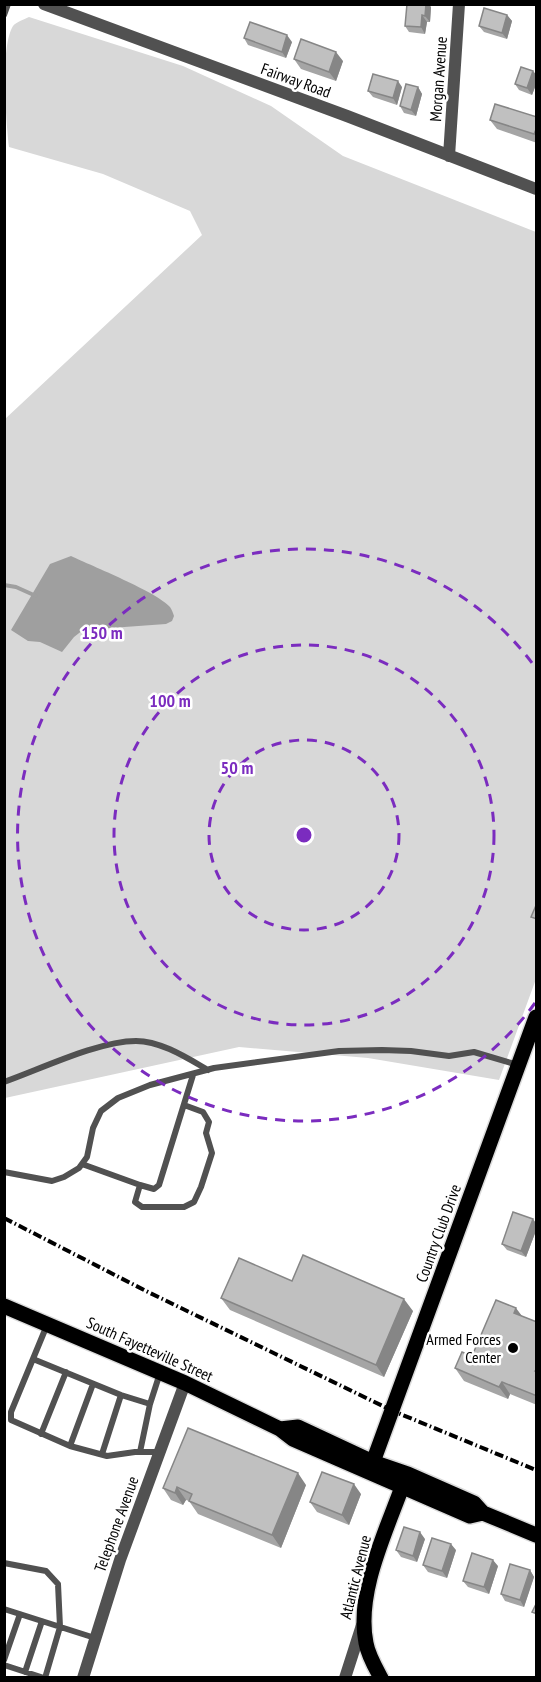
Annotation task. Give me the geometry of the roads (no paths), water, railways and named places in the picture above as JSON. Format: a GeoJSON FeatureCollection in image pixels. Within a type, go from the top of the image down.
{"type":"FeatureCollection","features":[{"type":"Feature","properties":{"kind":"main road","name":"Country Club Drive"},"geometry":{"type":"LineString","coordinates":[[373,1462],[537,1017]]}},
{"type":"Feature","properties":{"kind":"main road","name":"South Fayetteville Street"},"geometry":{"type":"LineString","coordinates":[[4,1306],[185,1383],[280,1429],[293,1439],[402,1487],[470,1516],[483,1513]]}},
{"type":"Feature","properties":{"kind":"main road","name":"South Fayetteville Street"},"geometry":{"type":"LineString","coordinates":[[280,1429],[298,1427],[373,1462],[408,1474],[474,1503],[483,1513],[537,1535]]}},
{"type":"Feature","properties":{"kind":"main road","name":"Atlantic Avenue"},"geometry":{"type":"LineString","coordinates":[[363,1622],[374,1564],[402,1487]]}},
{"type":"Feature","properties":{"kind":"main road"},"geometry":{"type":"LineString","coordinates":[[363,1622],[366,1645],[381,1677]]}},
{"type":"Feature","properties":{"kind":"street","name":"Fairway Road"},"geometry":{"type":"LineString","coordinates":[[44,4],[537,189]]}},
{"type":"Feature","properties":{"kind":"street","name":"Morgan Avenue"},"geometry":{"type":"LineString","coordinates":[[449,156],[459,4]]}},
{"type":"Feature","properties":{"kind":"street","name":"Telephone Avenue"},"geometry":{"type":"LineString","coordinates":[[83,1677],[120,1560],[185,1383]]}},
{"type":"Feature","properties":{"kind":"street","name":"Atlantic Avenue"},"geometry":{"type":"LineString","coordinates":[[345,1677],[363,1622]]}},
{"type":"Feature","properties":{"kind":"lane"},"geometry":{"type":"LineString","coordinates":[[4,15],[8,4]]}},
{"type":"Feature","properties":{"kind":"lane"},"geometry":{"type":"LineString","coordinates":[[4,1082],[113,1044],[137,1041],[169,1050],[208,1070]]}},
{"type":"Feature","properties":{"kind":"lane"},"geometry":{"type":"LineString","coordinates":[[4,1172],[52,1181],[64,1178],[87,1157],[93,1128],[101,1110],[118,1098],[150,1085],[208,1070],[339,1051],[382,1050],[411,1051],[442,1056],[474,1052],[519,1065]]}},
{"type":"Feature","properties":{"kind":"lane"},"geometry":{"type":"LineString","coordinates":[[82,1164],[154,1189],[159,1185],[193,1075]]}},
{"type":"Feature","properties":{"kind":"lane"},"geometry":{"type":"LineString","coordinates":[[140,1185],[135,1202],[142,1208],[184,1207],[194,1202],[205,1178],[212,1153],[206,1133],[209,1122],[203,1112],[184,1105]]}},
{"type":"Feature","properties":{"kind":"lane"},"geometry":{"type":"LineString","coordinates":[[47,1324],[11,1412],[11,1420],[70,1446],[107,1456],[160,1452]]}},
{"type":"Feature","properties":{"kind":"lane"},"geometry":{"type":"LineString","coordinates":[[33,1359],[121,1395],[150,1404]]}},
{"type":"Feature","properties":{"kind":"lane"},"geometry":{"type":"LineString","coordinates":[[41,1434],[66,1372]]}},
{"type":"Feature","properties":{"kind":"lane"},"geometry":{"type":"LineString","coordinates":[[140,1452],[150,1404],[160,1372]]}},
{"type":"Feature","properties":{"kind":"lane"},"geometry":{"type":"LineString","coordinates":[[70,1446],[93,1384]]}},
{"type":"Feature","properties":{"kind":"lane"},"geometry":{"type":"LineString","coordinates":[[102,1454],[121,1395]]}},
{"type":"Feature","properties":{"kind":"lane"},"geometry":{"type":"LineString","coordinates":[[4,1563],[46,1571],[58,1584],[60,1627],[44,1677],[4,1665]]}},
{"type":"Feature","properties":{"kind":"lane"},"geometry":{"type":"LineString","coordinates":[[4,1609],[95,1638]]}},
{"type":"Feature","properties":{"kind":"lane"},"geometry":{"type":"LineString","coordinates":[[4,1660],[20,1614]]}},
{"type":"Feature","properties":{"kind":"lane"},"geometry":{"type":"LineString","coordinates":[[25,1672],[42,1621]]}},
{"type":"Feature","properties":{"kind":"waterway"},"geometry":{"type":"LineString","coordinates":[[4,585],[16,587],[36,596]]}},
{"type":"Feature","properties":{"kind":"railway"},"geometry":{"type":"LineString","coordinates":[[4,1218],[146,1291],[393,1411],[536,1470]]}},
{"type":"Feature","properties":{"kind":"place","name":"Armed Forces Center"},"geometry":{"type":"Point","coordinates":[513,1348]}}]}
